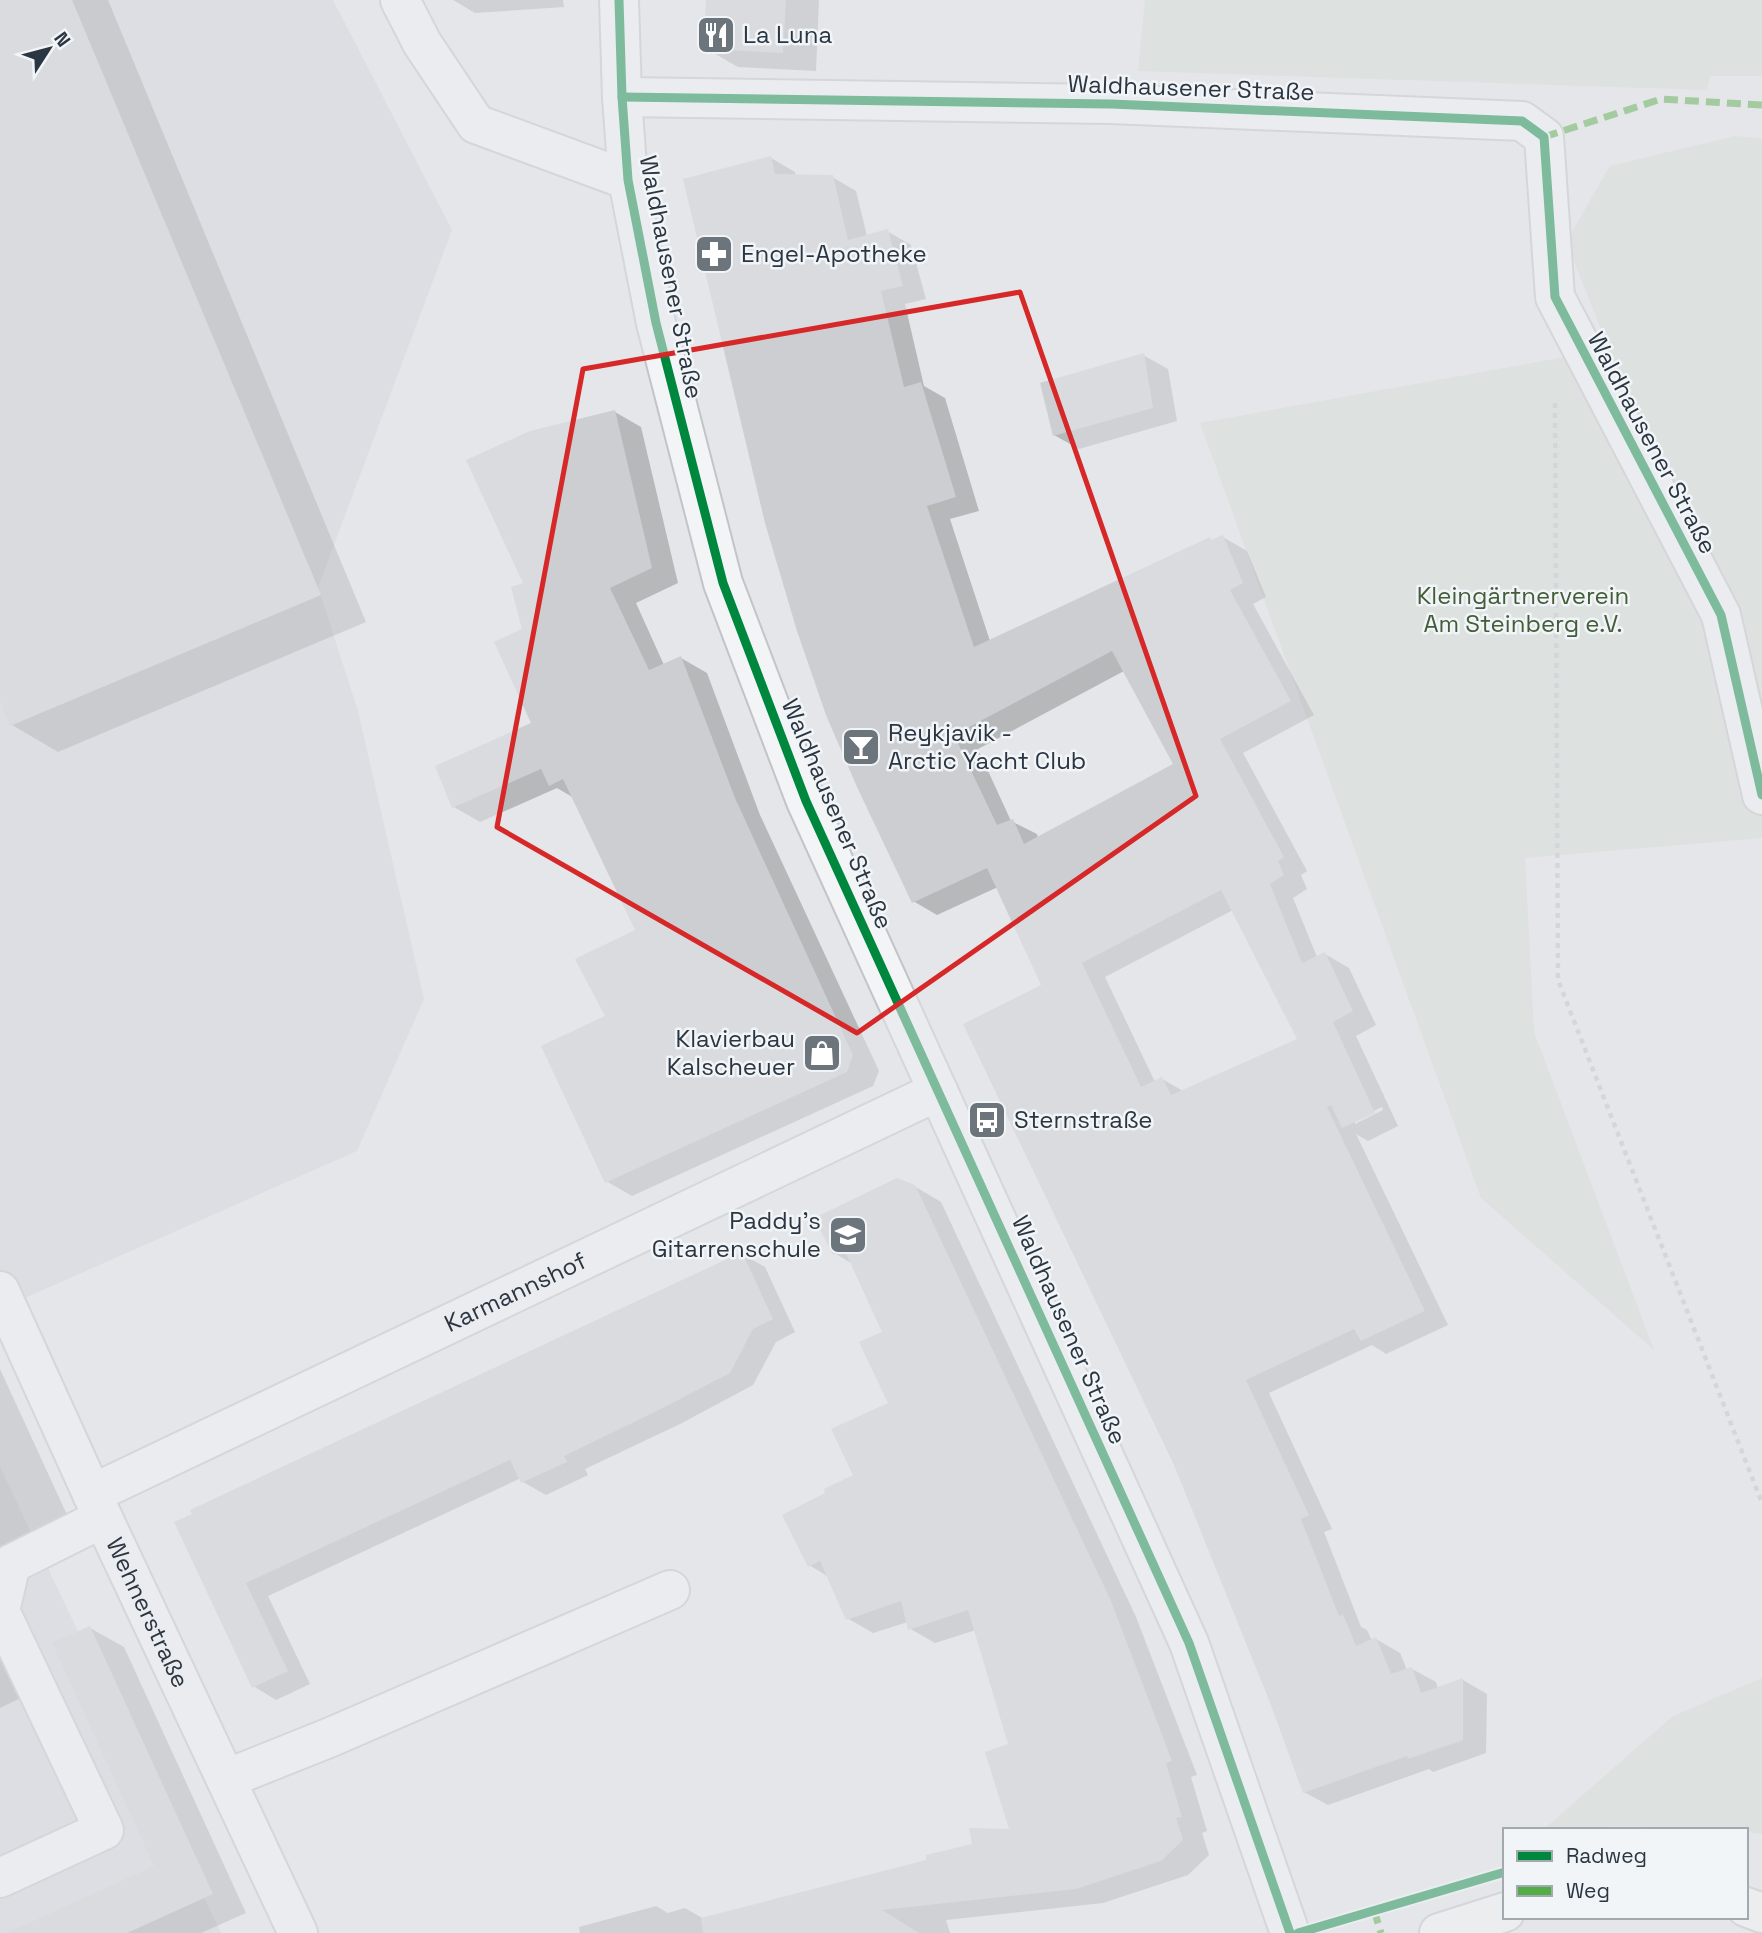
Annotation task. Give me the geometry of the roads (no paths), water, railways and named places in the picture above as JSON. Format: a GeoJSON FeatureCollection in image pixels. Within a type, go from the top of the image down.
{"type":"FeatureCollection","features":[{"type":"Feature","properties":{"kind":"main road"},"geometry":{"type":"LineString","coordinates":[[1439,1933],[1503,1913]]}},
{"type":"Feature","properties":{"kind":"street"},"geometry":{"type":"LineString","coordinates":[[400,0],[422,43],[476,124],[628,180]]}},
{"type":"Feature","properties":{"kind":"street"},"geometry":{"type":"LineString","coordinates":[[620,0],[622,97]]}},
{"type":"Feature","properties":{"kind":"street","name":"Waldhausener Straße"},"geometry":{"type":"LineString","coordinates":[[1290,1933],[1189,1643],[806,801],[723,583],[656,323],[628,180],[622,97],[1111,104],[1522,121],[1544,137],[1555,298],[1721,615],[1762,794]]}},
{"type":"Feature","properties":{"kind":"street","name":"Karmannshof"},"geometry":{"type":"LineString","coordinates":[[0,1878],[104,1830],[1,1611],[11,1564],[97,1506],[938,1091]]}},
{"type":"Feature","properties":{"kind":"street","name":"Wehnerstraße"},"geometry":{"type":"LineString","coordinates":[[0,1291],[97,1506],[298,1933]]}},
{"type":"Feature","properties":{"kind":"street"},"geometry":{"type":"LineString","coordinates":[[226,1779],[331,1737],[670,1590]]}},
{"type":"Feature","properties":{"kind":"place","name":"La Luna"},"geometry":{"type":"Point","coordinates":[716,35]}},
{"type":"Feature","properties":{"kind":"place","name":"Engel-Apotheke"},"geometry":{"type":"Point","coordinates":[714,254]}},
{"type":"Feature","properties":{"kind":"place","name":"Reykjavik - Arctic Yacht Club"},"geometry":{"type":"Point","coordinates":[861,747]}},
{"type":"Feature","properties":{"kind":"place","name":"Klavierbau Kalscheuer"},"geometry":{"type":"Point","coordinates":[822,1053]}},
{"type":"Feature","properties":{"kind":"place","name":"Sternstraße"},"geometry":{"type":"Point","coordinates":[987,1120]}},
{"type":"Feature","properties":{"kind":"place","name":"Paddy's Gitarrenschule"},"geometry":{"type":"Point","coordinates":[848,1235]}},
{"type":"Feature","properties":{"kind":"park label","name":"Kleingärtnerverein Am Steinberg e.V."},"geometry":{"type":"Point","coordinates":[1523,610]}}]}
